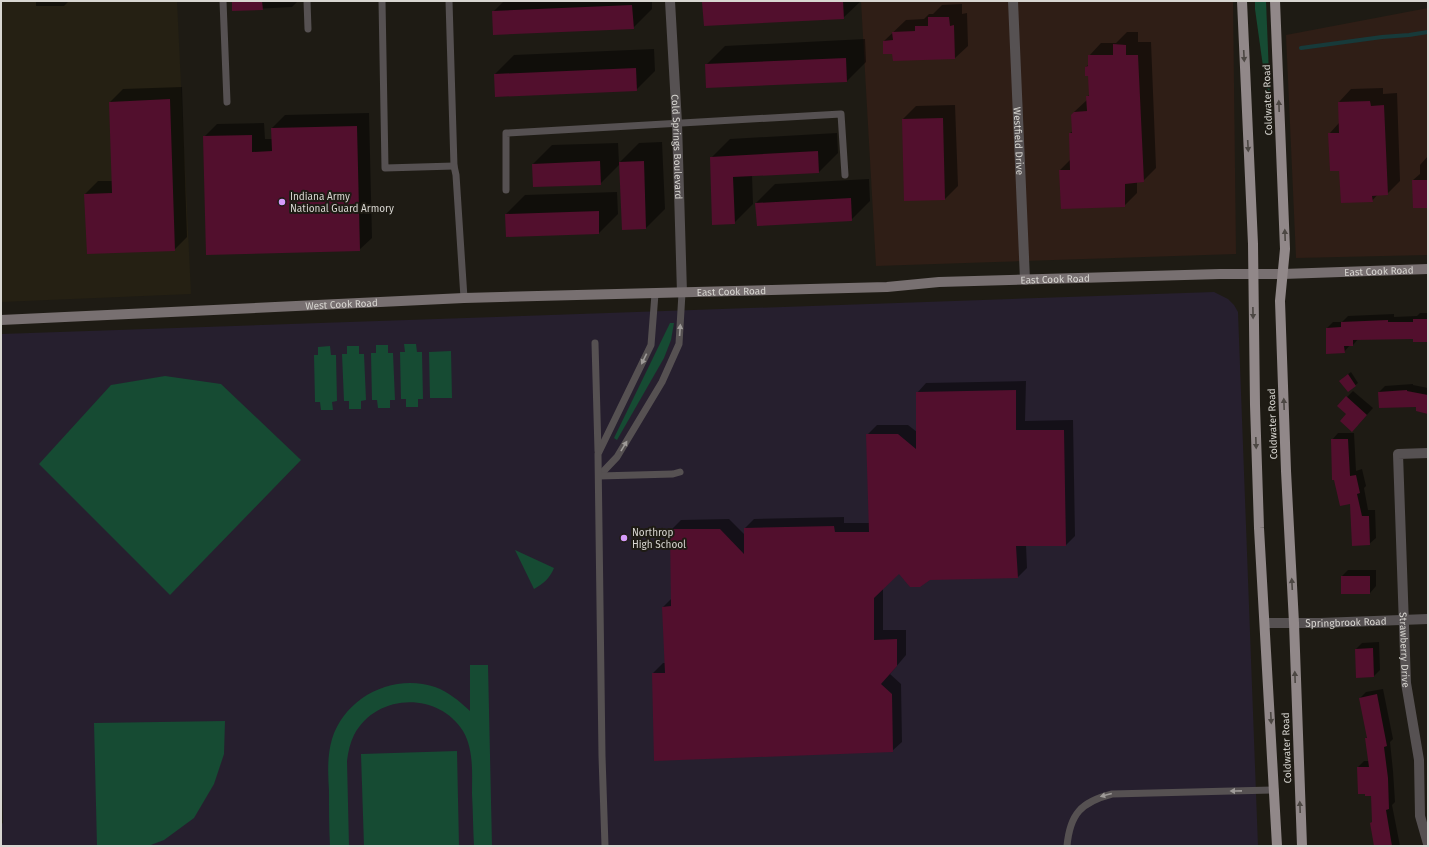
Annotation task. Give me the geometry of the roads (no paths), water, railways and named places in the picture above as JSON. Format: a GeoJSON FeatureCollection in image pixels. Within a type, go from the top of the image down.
{"type":"FeatureCollection","features":[{"type":"Feature","properties":{"kind":"main road","name":"Coldwater Road"},"geometry":{"type":"LineString","coordinates":[[1242,1],[1253,274],[1255,421],[1259,528],[1277,846]]}},
{"type":"Feature","properties":{"kind":"main road","name":"Coldwater Road"},"geometry":{"type":"LineString","coordinates":[[1274,1],[1285,249],[1280,301],[1302,846]]}},
{"type":"Feature","properties":{"kind":"main road","name":"East Cook Road"},"geometry":{"type":"LineString","coordinates":[[682,293],[887,287],[939,282],[1212,274],[1283,274],[1428,270]]}},
{"type":"Feature","properties":{"kind":"main road","name":"West Cook Road"},"geometry":{"type":"LineString","coordinates":[[1,320],[464,298],[682,293]]}},
{"type":"Feature","properties":{"kind":"street","name":"Cold Springs Boulevard"},"geometry":{"type":"LineString","coordinates":[[670,1],[677,123],[682,293]]}},
{"type":"Feature","properties":{"kind":"street","name":"Westfield Drive"},"geometry":{"type":"LineString","coordinates":[[1013,1],[1025,280]]}},
{"type":"Feature","properties":{"kind":"street","name":"Strawberry Drive"},"geometry":{"type":"LineString","coordinates":[[1428,453],[1398,454],[1406,683],[1419,760],[1420,816],[1428,844]]}},
{"type":"Feature","properties":{"kind":"street","name":"Springbrook Road"},"geometry":{"type":"LineString","coordinates":[[1265,623],[1428,619]]}},
{"type":"Feature","properties":{"kind":"lane"},"geometry":{"type":"LineString","coordinates":[[223,1],[227,102]]}},
{"type":"Feature","properties":{"kind":"lane"},"geometry":{"type":"LineString","coordinates":[[307,1],[308,29]]}},
{"type":"Feature","properties":{"kind":"lane"},"geometry":{"type":"LineString","coordinates":[[382,1],[385,168],[454,166]]}},
{"type":"Feature","properties":{"kind":"lane"},"geometry":{"type":"LineString","coordinates":[[449,1],[454,166],[456,176],[464,298]]}},
{"type":"Feature","properties":{"kind":"lane"},"geometry":{"type":"LineString","coordinates":[[506,190],[506,133],[841,114],[845,175]]}},
{"type":"Feature","properties":{"kind":"lane"},"geometry":{"type":"LineString","coordinates":[[599,476],[617,457],[662,382],[679,344],[682,293]]}},
{"type":"Feature","properties":{"kind":"lane"},"geometry":{"type":"LineString","coordinates":[[598,454],[651,345],[655,294]]}},
{"type":"Feature","properties":{"kind":"lane"},"geometry":{"type":"LineString","coordinates":[[595,343],[599,476],[602,756],[605,846]]}},
{"type":"Feature","properties":{"kind":"lane"},"geometry":{"type":"LineString","coordinates":[[599,476],[673,474],[680,472]]}},
{"type":"Feature","properties":{"kind":"lane"},"geometry":{"type":"LineString","coordinates":[[1067,846],[1070,825],[1075,814],[1090,801],[1112,794],[1274,790]]}},
{"type":"Feature","properties":{"kind":"waterway"},"geometry":{"type":"LineString","coordinates":[[1301,48],[1428,32]]}},
{"type":"Feature","properties":{"kind":"place","name":"Indiana Army National Guard Armory"},"geometry":{"type":"Point","coordinates":[282,202]}},
{"type":"Feature","properties":{"kind":"place","name":"Northrop High School"},"geometry":{"type":"Point","coordinates":[624,538]}}]}
